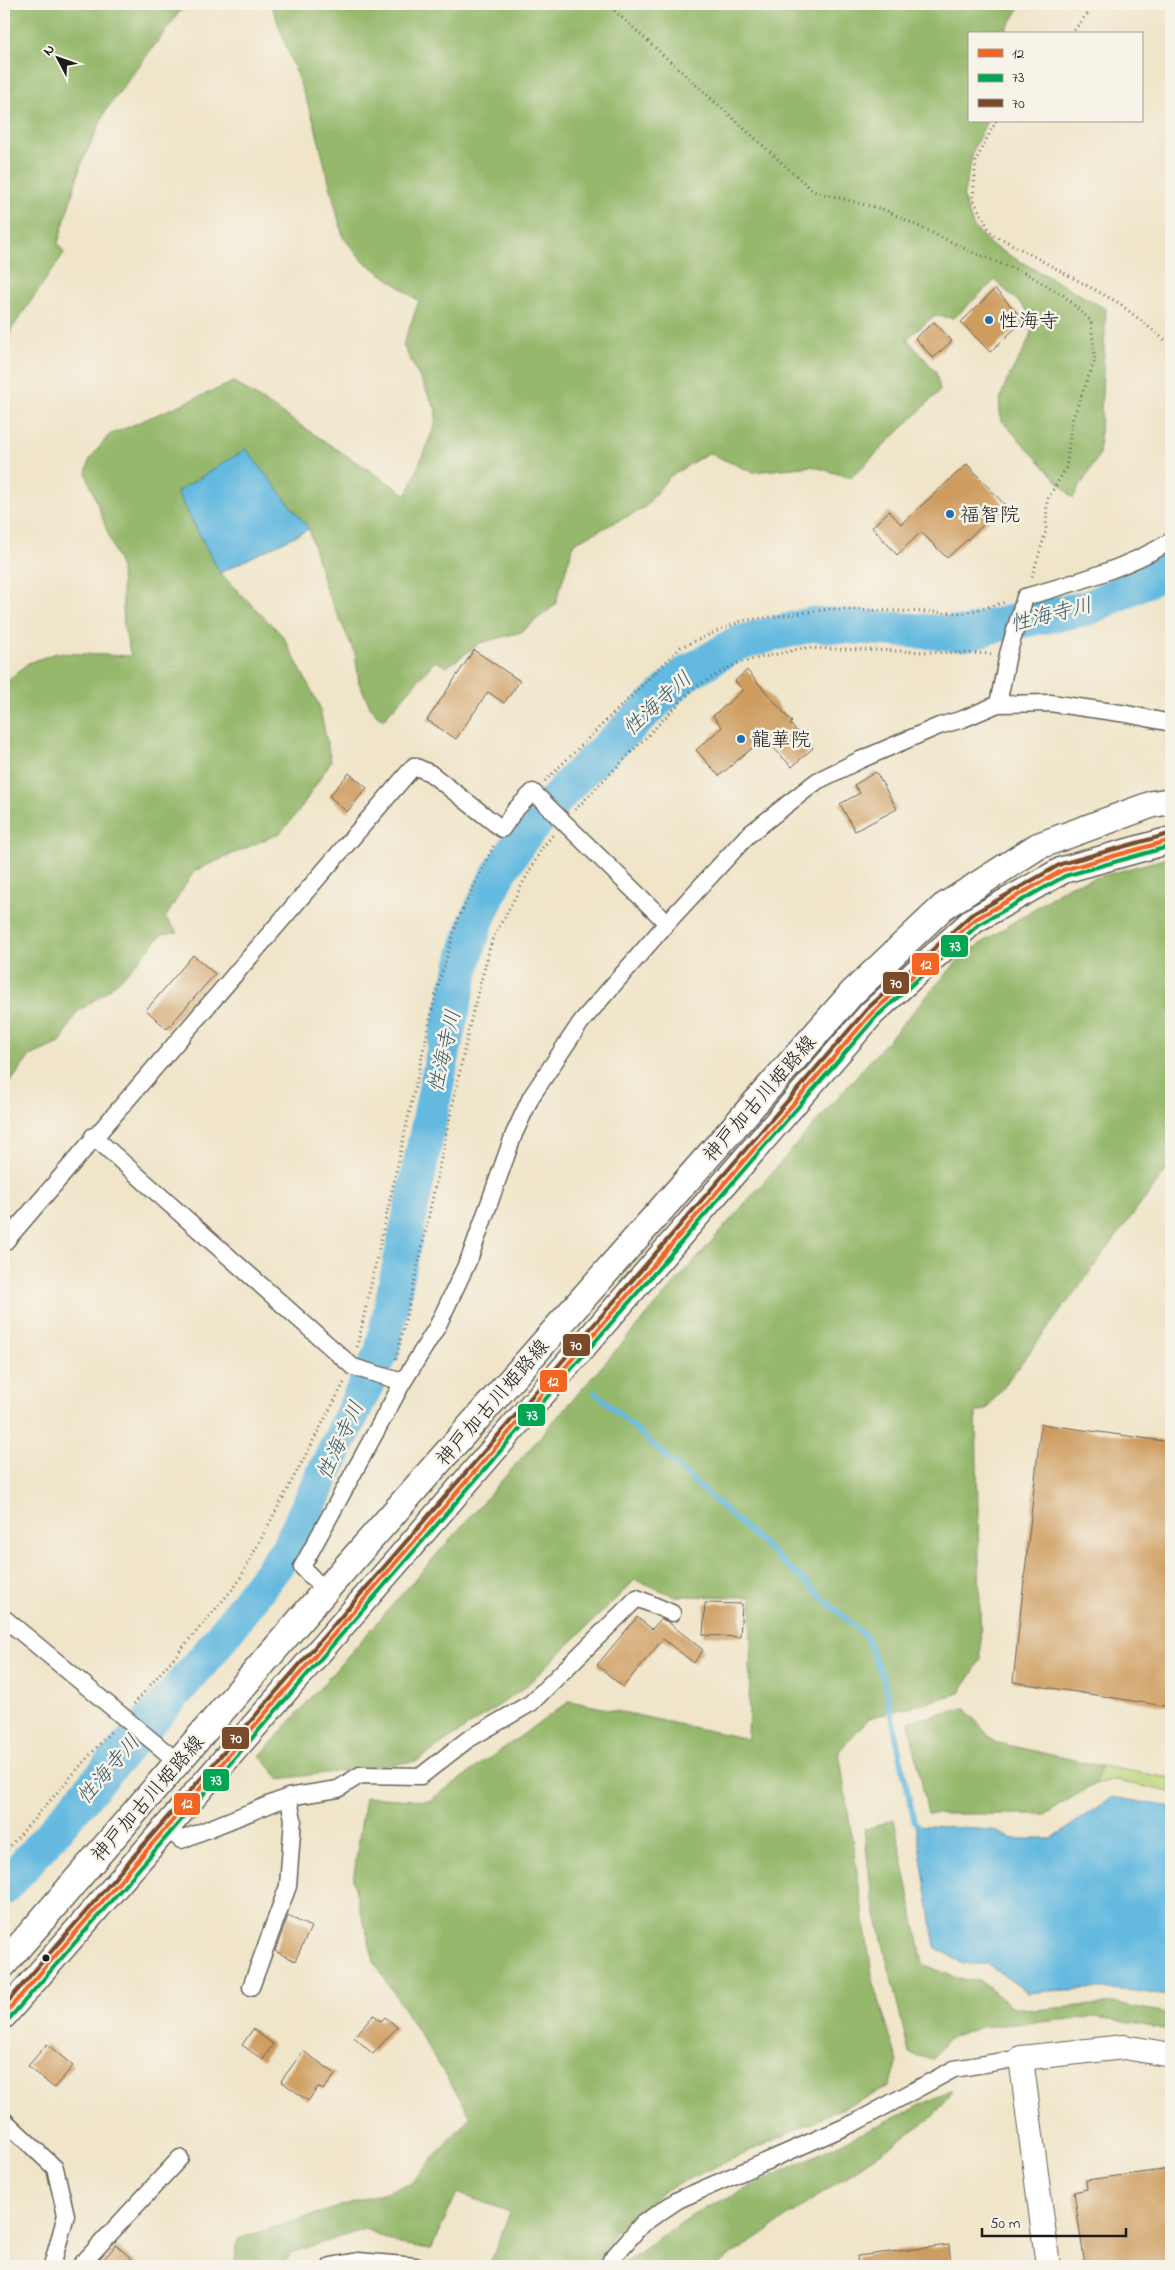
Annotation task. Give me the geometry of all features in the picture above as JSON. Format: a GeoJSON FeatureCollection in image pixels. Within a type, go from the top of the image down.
{"type":"FeatureCollection","features":[{"type":"Feature","properties":{"kind":"main road","name":"神戸加古川姫路線"},"geometry":{"type":"LineString","coordinates":[[4,1964],[173,1759],[325,1591],[852,993],[936,914],[1038,846],[1153,804],[1171,801]]}},
{"type":"Feature","properties":{"kind":"main road","name":"神戸加古川姫路線"},"geometry":{"type":"LineString","coordinates":[[4,2015],[165,1827],[872,1014],[974,920],[1064,870],[1171,840]]}},
{"type":"Feature","properties":{"kind":"street"},"geometry":{"type":"LineString","coordinates":[[998,704],[1008,654],[1025,597],[1075,583],[1153,552],[1171,541]]}},
{"type":"Feature","properties":{"kind":"street"},"geometry":{"type":"LineString","coordinates":[[325,1591],[302,1567],[397,1380],[437,1327],[470,1257],[514,1134],[531,1097],[581,1022],[667,922],[747,836],[817,781],[930,730],[998,704],[1050,703],[1127,714],[1171,723]]}},
{"type":"Feature","properties":{"kind":"street"},"geometry":{"type":"LineString","coordinates":[[4,1242],[93,1136],[414,766],[430,773],[502,829],[515,810],[533,792],[667,922]]}},
{"type":"Feature","properties":{"kind":"street"},"geometry":{"type":"LineString","coordinates":[[93,1136],[353,1367],[397,1380]]}},
{"type":"Feature","properties":{"kind":"street"},"geometry":{"type":"LineString","coordinates":[[165,1827],[181,1840],[260,1806],[288,1797],[338,1789],[360,1775],[422,1776],[467,1740],[531,1703],[637,1598],[672,1613]]}},
{"type":"Feature","properties":{"kind":"street"},"geometry":{"type":"LineString","coordinates":[[4,1618],[173,1759]]}},
{"type":"Feature","properties":{"kind":"street"},"geometry":{"type":"LineString","coordinates":[[251,1986],[288,1886],[293,1819],[288,1797]]}},
{"type":"Feature","properties":{"kind":"street"},"geometry":{"type":"LineString","coordinates":[[609,2266],[611,2260],[642,2224],[678,2200],[854,2123],[954,2069],[1021,2058],[1124,2047],[1171,2055]]}},
{"type":"Feature","properties":{"kind":"street"},"geometry":{"type":"LineString","coordinates":[[1021,2058],[1048,2266]]}},
{"type":"Feature","properties":{"kind":"street"},"geometry":{"type":"LineString","coordinates":[[4,2120],[55,2168],[66,2215],[52,2266]]}},
{"type":"Feature","properties":{"kind":"street"},"geometry":{"type":"LineString","coordinates":[[80,2266],[180,2158]]}},
{"type":"Feature","properties":{"kind":"street"},"geometry":{"type":"LineString","coordinates":[[331,2266],[358,2261],[416,2266]]}},
{"type":"Feature","properties":{"kind":"path"},"geometry":{"type":"LineString","coordinates":[[533,792],[681,647],[741,621],[831,609],[964,613],[1025,597],[1046,531],[1047,500],[1066,468],[1072,420],[1095,360],[1091,321],[1063,294],[1028,274],[972,252],[885,210],[813,191],[607,4]]}},
{"type":"Feature","properties":{"kind":"path"},"geometry":{"type":"LineString","coordinates":[[1073,32],[1095,4]]}},
{"type":"Feature","properties":{"kind":"path"},"geometry":{"type":"LineString","coordinates":[[995,122],[976,160],[973,199],[991,233],[1119,303],[1171,345]]}},
{"type":"Feature","properties":{"kind":"path"},"geometry":{"type":"LineString","coordinates":[[397,1380],[416,1275],[471,1019],[492,940],[542,848],[564,821],[695,687],[738,663],[803,648],[1008,654]]}},
{"type":"Feature","properties":{"kind":"path"},"geometry":{"type":"LineString","coordinates":[[4,1853],[123,1718],[237,1584],[353,1367],[436,993],[458,919],[502,829]]}},
{"type":"Feature","properties":{"kind":"green space"},"geometry":{"type":"Polygon","coordinates":[[[4,4],[225,4],[181,10],[106,110],[81,165],[58,243],[64,253],[11,330],[4,362],[4,4]]]}},
{"type":"Feature","properties":{"kind":"green space"},"geometry":{"type":"Polygon","coordinates":[[[271,4],[1022,4],[1004,32],[968,32],[968,122],[987,122],[974,148],[963,197],[973,226],[991,245],[1106,309],[1099,455],[1073,498],[1002,421],[1000,407],[1002,394],[1027,343],[1032,330],[1033,316],[995,280],[954,318],[934,316],[907,339],[936,372],[940,391],[851,478],[812,466],[753,472],[708,453],[669,477],[644,508],[574,543],[555,605],[521,632],[480,643],[447,667],[435,661],[383,720],[372,710],[359,683],[355,653],[325,587],[309,529],[246,450],[177,493],[220,573],[283,636],[319,705],[331,761],[299,811],[280,833],[194,871],[165,918],[178,932],[162,934],[131,969],[106,992],[76,1013],[60,1043],[30,1056],[4,1091],[4,684],[28,663],[56,653],[131,656],[124,627],[121,569],[86,473],[90,459],[109,435],[234,382],[407,495],[435,425],[436,410],[403,345],[419,301],[362,260],[343,237],[314,122],[271,4]]]}},
{"type":"Feature","properties":{"kind":"green space"},"geometry":{"type":"Polygon","coordinates":[[[1171,857],[1171,1164],[986,1410],[976,1412],[981,1659],[960,1693],[869,1718],[839,1751],[873,1981],[898,2062],[889,2087],[663,2191],[614,2232],[598,2266],[489,2266],[510,2212],[457,2193],[431,2249],[400,2244],[365,2229],[293,2252],[281,2266],[234,2266],[238,2239],[410,2184],[471,2116],[374,1961],[353,1881],[365,1797],[429,1801],[570,1701],[748,1739],[752,1597],[675,1596],[635,1580],[523,1689],[417,1761],[280,1779],[260,1756],[962,956],[1070,885],[1171,857]]]}},
{"type":"Feature","properties":{"kind":"green space"},"geometry":{"type":"Polygon","coordinates":[[[965,1708],[994,1742],[1101,1766],[1095,1784],[1045,1814],[928,1814],[909,1722],[965,1708]]]}},
{"type":"Feature","properties":{"kind":"green space"},"geometry":{"type":"Polygon","coordinates":[[[1101,1766],[1171,1778],[1171,1792],[1112,1780],[1095,1784],[1101,1766]]]}},
{"type":"Feature","properties":{"kind":"green space"},"geometry":{"type":"Polygon","coordinates":[[[894,1819],[923,1964],[959,1979],[979,1980],[1011,2006],[1034,2010],[1115,2003],[1171,2014],[1171,2030],[1096,2017],[981,2027],[948,2039],[932,2060],[909,2053],[872,1897],[864,1830],[894,1819]]]}},
{"type":"Feature","properties":{"kind":"green space"},"geometry":{"type":"Polygon","coordinates":[[[952,2090],[934,2116],[716,2266],[623,2266],[624,2263],[693,2214],[952,2090]]]}},
{"type":"Feature","properties":{"kind":"water"},"geometry":{"type":"Polygon","coordinates":[[[246,449],[309,529],[220,573],[177,492],[246,449]]]}},
{"type":"Feature","properties":{"kind":"water"},"geometry":{"type":"Polygon","coordinates":[[[1112,1797],[1171,1807],[1171,1997],[1152,1993],[1100,1989],[1028,1993],[988,1964],[963,1964],[935,1947],[916,1825],[993,1830],[1012,1839],[1051,1839],[1112,1797]]]}},
{"type":"Feature","properties":{"kind":"building"},"geometry":{"type":"Polygon","coordinates":[[[995,289],[1024,320],[990,352],[961,322],[995,289]]]}},
{"type":"Feature","properties":{"kind":"building"},"geometry":{"type":"Polygon","coordinates":[[[934,322],[952,341],[933,358],[915,338],[934,322]]]}},
{"type":"Feature","properties":{"kind":"building"},"geometry":{"type":"Polygon","coordinates":[[[967,464],[1005,505],[947,558],[921,532],[897,555],[872,527],[889,511],[901,524],[967,464]]]}},
{"type":"Feature","properties":{"kind":"building"},"geometry":{"type":"Polygon","coordinates":[[[474,650],[520,681],[504,703],[488,692],[456,739],[427,720],[474,650]]]}},
{"type":"Feature","properties":{"kind":"building"},"geometry":{"type":"Polygon","coordinates":[[[747,670],[792,722],[790,724],[813,748],[792,767],[764,738],[719,776],[696,750],[722,727],[713,716],[743,690],[735,681],[747,670]]]}},
{"type":"Feature","properties":{"kind":"building"},"geometry":{"type":"Polygon","coordinates":[[[876,772],[897,809],[855,831],[840,804],[860,793],[854,785],[876,772]]]}},
{"type":"Feature","properties":{"kind":"building"},"geometry":{"type":"Polygon","coordinates":[[[349,773],[367,788],[347,812],[329,796],[349,773]]]}},
{"type":"Feature","properties":{"kind":"building"},"geometry":{"type":"Polygon","coordinates":[[[193,955],[215,974],[167,1029],[146,1010],[193,955]]]}},
{"type":"Feature","properties":{"kind":"building"},"geometry":{"type":"Polygon","coordinates":[[[1041,1424],[1171,1442],[1171,1707],[1013,1682],[1041,1424]]]}},
{"type":"Feature","properties":{"kind":"building"},"geometry":{"type":"Polygon","coordinates":[[[705,1603],[742,1604],[740,1637],[703,1635],[705,1603]]]}},
{"type":"Feature","properties":{"kind":"building"},"geometry":{"type":"Polygon","coordinates":[[[637,1617],[652,1629],[661,1619],[668,1622],[703,1650],[694,1663],[663,1639],[623,1687],[597,1665],[637,1617]]]}},
{"type":"Feature","properties":{"kind":"building"},"geometry":{"type":"Polygon","coordinates":[[[288,1916],[311,1927],[295,1961],[275,1951],[288,1916]]]}},
{"type":"Feature","properties":{"kind":"building"},"geometry":{"type":"Polygon","coordinates":[[[374,2015],[381,2021],[385,2017],[397,2027],[373,2054],[354,2037],[374,2015]]]}},
{"type":"Feature","properties":{"kind":"building"},"geometry":{"type":"Polygon","coordinates":[[[253,2029],[273,2044],[263,2060],[242,2045],[253,2029]]]}},
{"type":"Feature","properties":{"kind":"building"},"geometry":{"type":"Polygon","coordinates":[[[47,2044],[73,2066],[54,2088],[28,2066],[47,2044]]]}},
{"type":"Feature","properties":{"kind":"building"},"geometry":{"type":"Polygon","coordinates":[[[303,2051],[336,2074],[323,2090],[318,2087],[308,2101],[281,2081],[303,2051]]]}},
{"type":"Feature","properties":{"kind":"building"},"geometry":{"type":"Polygon","coordinates":[[[1171,2169],[1171,2266],[1085,2266],[1074,2192],[1087,2189],[1086,2180],[1171,2169]]]}},
{"type":"Feature","properties":{"kind":"building"},"geometry":{"type":"Polygon","coordinates":[[[116,2245],[140,2266],[98,2266],[116,2245]]]}},
{"type":"Feature","properties":{"kind":"building"},"geometry":{"type":"Polygon","coordinates":[[[949,2245],[951,2266],[858,2266],[857,2256],[949,2245]]]}},
{"type":"Feature","properties":{"kind":"waterway","name":"性海寺川"},"geometry":{"type":"LineString","coordinates":[[4,1888],[207,1656],[288,1549],[382,1351],[448,1029],[465,957],[477,920],[496,878],[523,837],[575,778],[684,675],[738,643],[813,624],[965,634],[992,626],[1088,608],[1171,569]]}},
{"type":"Feature","properties":{"kind":"waterway"},"geometry":{"type":"LineString","coordinates":[[595,1392],[866,1637],[884,1680],[914,1821],[922,1830]]}},
{"type":"Feature","properties":{"kind":"transit line","name":"70"},"geometry":{"type":"LineString","coordinates":[[4,2006],[868,1008],[971,915],[1061,864],[1169,834]]}},
{"type":"Feature","properties":{"kind":"transit line","name":"12"},"geometry":{"type":"LineString","coordinates":[[4,2015],[872,1013],[974,920],[1063,870],[1171,840]]}},
{"type":"Feature","properties":{"kind":"transit line","name":"73"},"geometry":{"type":"LineString","coordinates":[[9,2019],[876,1017],[978,925],[1065,876],[1171,846]]}},
{"type":"Feature","properties":{"kind":"place","name":"性海寺"},"geometry":{"type":"Point","coordinates":[989,320]}},
{"type":"Feature","properties":{"kind":"place","name":"福智院"},"geometry":{"type":"Point","coordinates":[950,514]}},
{"type":"Feature","properties":{"kind":"place","name":"龍華院"},"geometry":{"type":"Point","coordinates":[741,739]}}]}
